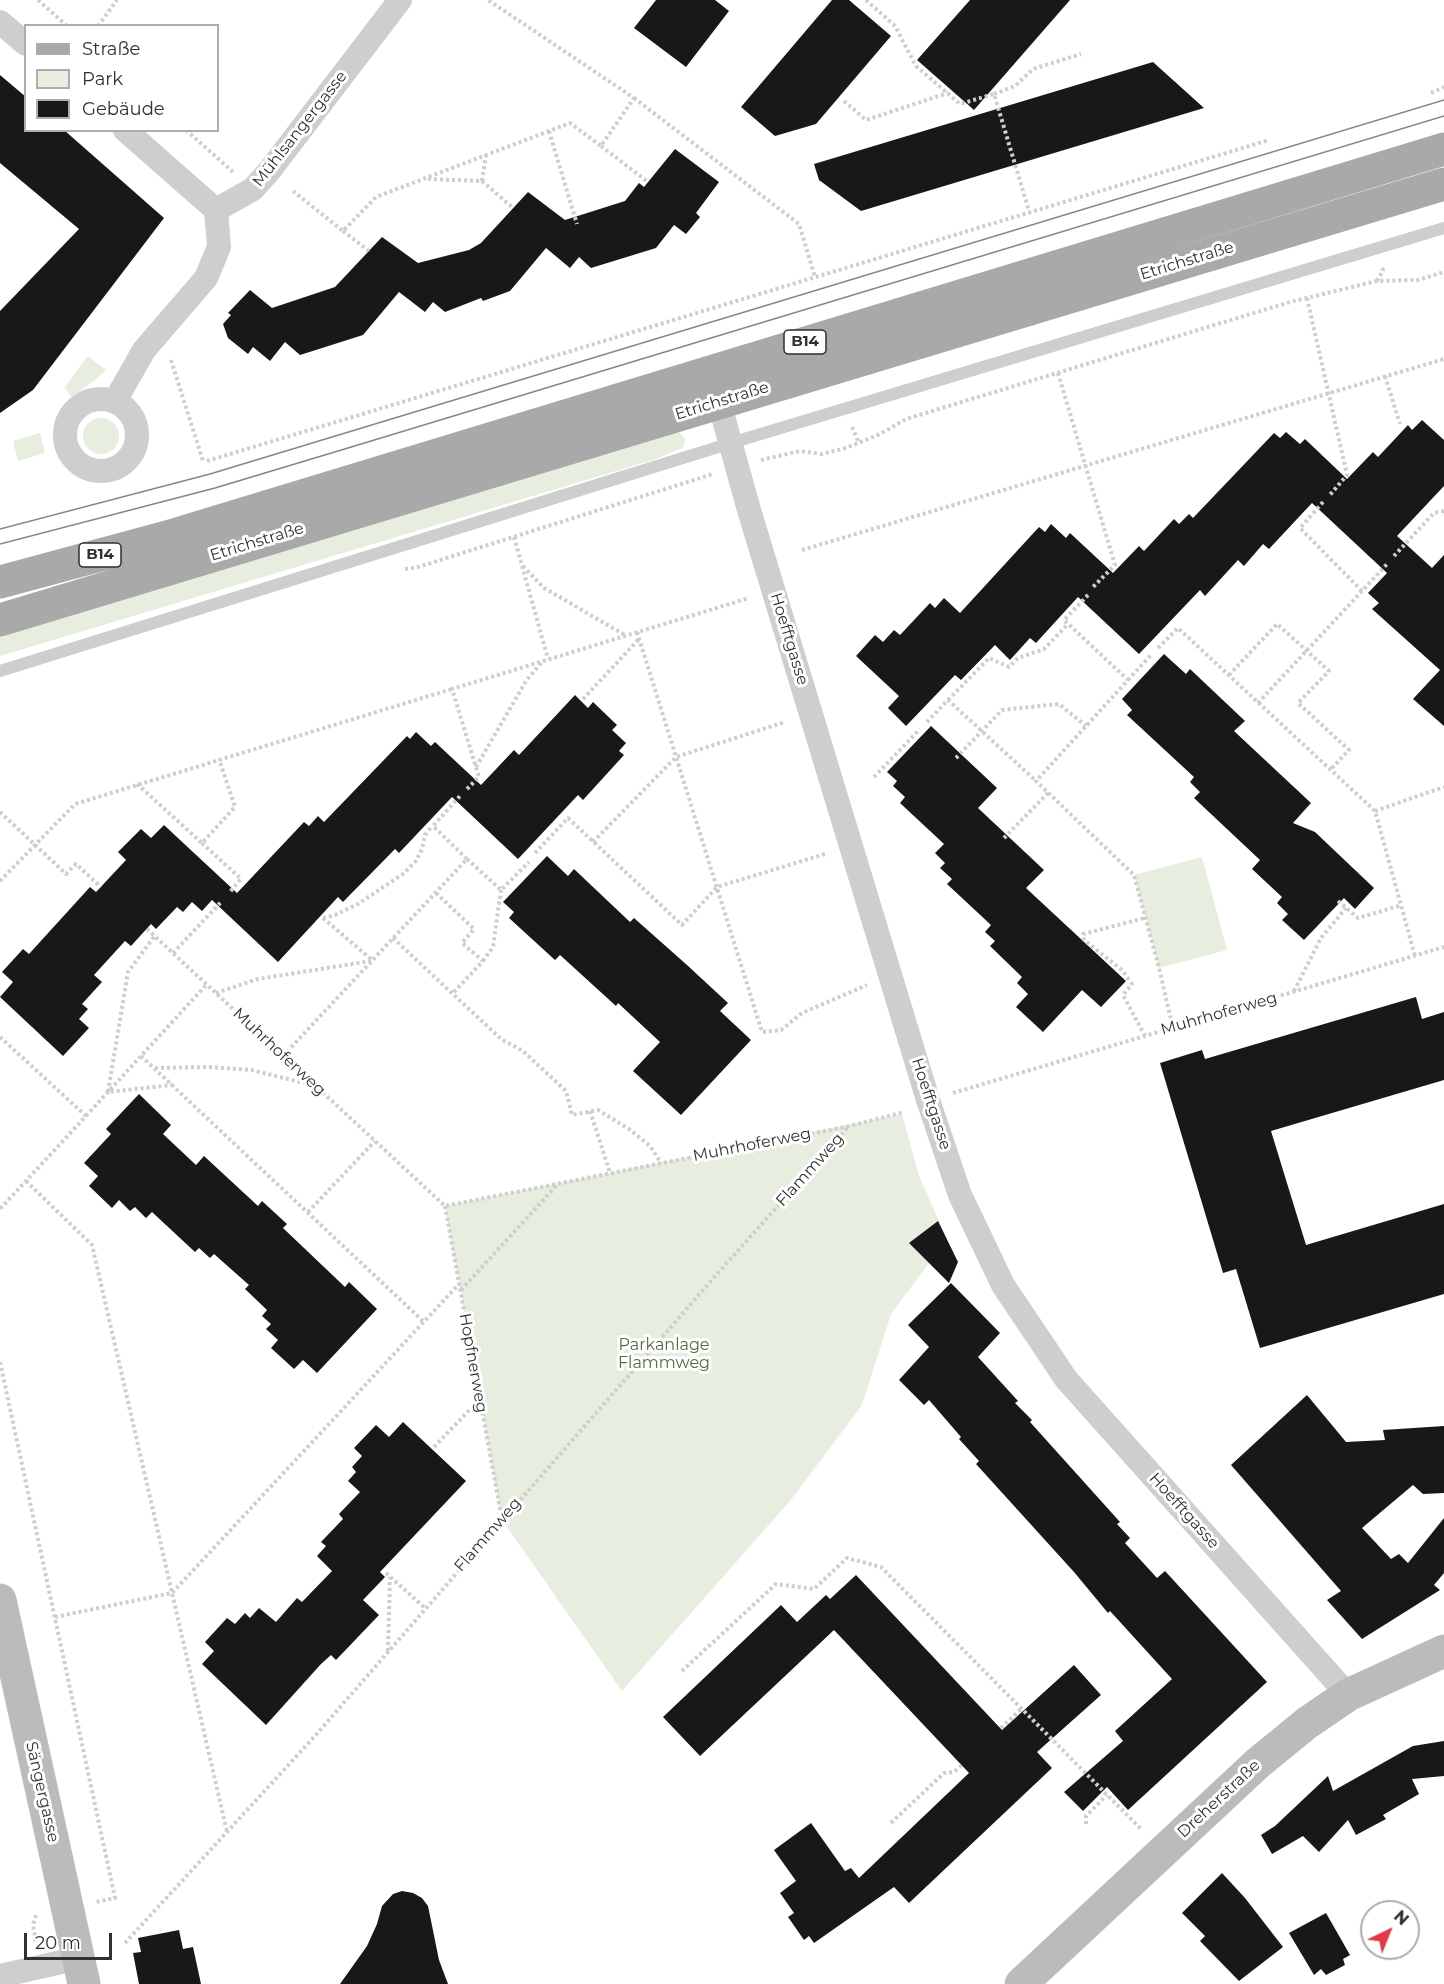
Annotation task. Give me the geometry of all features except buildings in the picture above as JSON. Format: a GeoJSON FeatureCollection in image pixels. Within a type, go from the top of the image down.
{"type":"FeatureCollection","features":[{"type":"Feature","properties":{"kind":"main road","name":"Etrichstraße"},"geometry":{"type":"LineString","coordinates":[[0,582],[178,533],[1444,149]]}},
{"type":"Feature","properties":{"kind":"main road","name":"Etrichstraße"},"geometry":{"type":"LineString","coordinates":[[0,620],[1444,184]]}},
{"type":"Feature","properties":{"kind":"street","name":"Mühlsangergasse"},"geometry":{"type":"LineString","coordinates":[[216,210],[253,189],[270,170],[400,0]]}},
{"type":"Feature","properties":{"kind":"street"},"geometry":{"type":"LineString","coordinates":[[0,22],[24,42]]}},
{"type":"Feature","properties":{"kind":"street"},"geometry":{"type":"LineString","coordinates":[[115,401],[144,350],[206,278],[219,247],[216,210],[127,132]]}},
{"type":"Feature","properties":{"kind":"street","name":"Hoefftgasse"},"geometry":{"type":"LineString","coordinates":[[719,402],[749,510],[928,1100],[960,1195],[1003,1285],[1066,1379],[1348,1695]]}},
{"type":"Feature","properties":{"kind":"street","name":"Sängergasse"},"geometry":{"type":"LineString","coordinates":[[0,1600],[81,1971]]}},
{"type":"Feature","properties":{"kind":"street","name":"Dreherstraße"},"geometry":{"type":"LineString","coordinates":[[1021,1984],[1258,1763],[1307,1723],[1348,1695],[1444,1651]]}},
{"type":"Feature","properties":{"kind":"street"},"geometry":{"type":"LineString","coordinates":[[0,1976],[81,1971]]}},
{"type":"Feature","properties":{"kind":"lane"},"geometry":{"type":"LineString","coordinates":[[0,671],[731,443],[1444,228]]}},
{"type":"Feature","properties":{"kind":"path"},"geometry":{"type":"LineString","coordinates":[[38,0],[65,24]]}},
{"type":"Feature","properties":{"kind":"path"},"geometry":{"type":"LineString","coordinates":[[99,24],[117,0]]}},
{"type":"Feature","properties":{"kind":"path"},"geometry":{"type":"LineString","coordinates":[[488,0],[634,98],[799,224],[814,276]]}},
{"type":"Feature","properties":{"kind":"path"},"geometry":{"type":"LineString","coordinates":[[866,0],[895,26],[916,66],[960,104],[1015,86],[1033,69],[1081,54]]}},
{"type":"Feature","properties":{"kind":"path"},"geometry":{"type":"LineString","coordinates":[[1431,93],[1444,87]]}},
{"type":"Feature","properties":{"kind":"path"},"geometry":{"type":"LineString","coordinates":[[844,101],[866,120],[948,93]]}},
{"type":"Feature","properties":{"kind":"path"},"geometry":{"type":"LineString","coordinates":[[994,94],[1029,211]]}},
{"type":"Feature","properties":{"kind":"path"},"geometry":{"type":"LineString","coordinates":[[601,146],[634,98]]}},
{"type":"Feature","properties":{"kind":"path"},"geometry":{"type":"LineString","coordinates":[[343,231],[376,197],[570,123],[648,182]]}},
{"type":"Feature","properties":{"kind":"path"},"geometry":{"type":"LineString","coordinates":[[549,131],[577,224]]}},
{"type":"Feature","properties":{"kind":"path"},"geometry":{"type":"LineString","coordinates":[[188,132],[238,176]]}},
{"type":"Feature","properties":{"kind":"path"},"geometry":{"type":"LineString","coordinates":[[171,357],[205,461],[1269,140]]}},
{"type":"Feature","properties":{"kind":"path"},"geometry":{"type":"LineString","coordinates":[[482,181],[486,155]]}},
{"type":"Feature","properties":{"kind":"path"},"geometry":{"type":"LineString","coordinates":[[425,178],[482,181],[513,208]]}},
{"type":"Feature","properties":{"kind":"path"},"geometry":{"type":"LineString","coordinates":[[293,191],[369,250]]}},
{"type":"Feature","properties":{"kind":"path"},"geometry":{"type":"LineString","coordinates":[[1307,298],[1347,475],[1329,496]]}},
{"type":"Feature","properties":{"kind":"path"},"geometry":{"type":"LineString","coordinates":[[802,550],[1444,359]]}},
{"type":"Feature","properties":{"kind":"path"},"geometry":{"type":"LineString","coordinates":[[1058,373],[1114,565],[1093,587]]}},
{"type":"Feature","properties":{"kind":"path"},"geometry":{"type":"LineString","coordinates":[[1385,376],[1400,424]]}},
{"type":"Feature","properties":{"kind":"path"},"geometry":{"type":"LineString","coordinates":[[1323,502],[1300,528],[1362,591]]}},
{"type":"Feature","properties":{"kind":"path"},"geometry":{"type":"LineString","coordinates":[[1394,556],[1434,513],[1444,511]]}},
{"type":"Feature","properties":{"kind":"path"},"geometry":{"type":"LineString","coordinates":[[514,537],[548,659]]}},
{"type":"Feature","properties":{"kind":"path"},"geometry":{"type":"LineString","coordinates":[[1258,703],[1388,563]]}},
{"type":"Feature","properties":{"kind":"path"},"geometry":{"type":"LineString","coordinates":[[522,566],[544,588],[626,636]]}},
{"type":"Feature","properties":{"kind":"path"},"geometry":{"type":"LineString","coordinates":[[1088,595],[1064,620],[1128,680]]}},
{"type":"Feature","properties":{"kind":"path"},"geometry":{"type":"LineString","coordinates":[[0,881],[75,804],[752,597]]}},
{"type":"Feature","properties":{"kind":"path"},"geometry":{"type":"LineString","coordinates":[[927,722],[989,658],[1009,667],[1018,658],[1044,649],[1068,624]]}},
{"type":"Feature","properties":{"kind":"path"},"geometry":{"type":"LineString","coordinates":[[1229,675],[1277,624],[1329,671],[1298,703],[1349,750],[1331,770]]}},
{"type":"Feature","properties":{"kind":"path"},"geometry":{"type":"LineString","coordinates":[[1158,648],[1178,628],[1375,811],[1415,956]]}},
{"type":"Feature","properties":{"kind":"path"},"geometry":{"type":"LineString","coordinates":[[637,632],[762,1032],[781,1030],[802,1013],[868,985]]}},
{"type":"Feature","properties":{"kind":"path"},"geometry":{"type":"LineString","coordinates":[[583,699],[639,639]]}},
{"type":"Feature","properties":{"kind":"path"},"geometry":{"type":"LineString","coordinates":[[1036,781],[1151,655]]}},
{"type":"Feature","properties":{"kind":"path"},"geometry":{"type":"LineString","coordinates":[[476,768],[526,681],[542,661]]}},
{"type":"Feature","properties":{"kind":"path"},"geometry":{"type":"LineString","coordinates":[[452,689],[479,777],[467,789]]}},
{"type":"Feature","properties":{"kind":"path"},"geometry":{"type":"LineString","coordinates":[[948,700],[1134,875],[1173,1028]]}},
{"type":"Feature","properties":{"kind":"path"},"geometry":{"type":"LineString","coordinates":[[956,758],[1002,710],[1059,704],[1086,726]]}},
{"type":"Feature","properties":{"kind":"path"},"geometry":{"type":"LineString","coordinates":[[593,842],[676,757],[789,721]]}},
{"type":"Feature","properties":{"kind":"path"},"geometry":{"type":"LineString","coordinates":[[874,777],[920,729]]}},
{"type":"Feature","properties":{"kind":"path"},"geometry":{"type":"LineString","coordinates":[[202,843],[235,807],[219,759]]}},
{"type":"Feature","properties":{"kind":"path"},"geometry":{"type":"LineString","coordinates":[[137,784],[241,879],[229,893]]}},
{"type":"Feature","properties":{"kind":"path"},"geometry":{"type":"LineString","coordinates":[[1375,811],[1444,788]]}},
{"type":"Feature","properties":{"kind":"path"},"geometry":{"type":"LineString","coordinates":[[1004,838],[1048,793]]}},
{"type":"Feature","properties":{"kind":"path"},"geometry":{"type":"LineString","coordinates":[[372,961],[323,918],[358,904],[403,874],[416,861],[425,835],[460,796]]}},
{"type":"Feature","properties":{"kind":"path"},"geometry":{"type":"LineString","coordinates":[[0,812],[66,874],[76,864],[101,887]]}},
{"type":"Feature","properties":{"kind":"path"},"geometry":{"type":"LineString","coordinates":[[535,853],[568,818],[682,925],[717,888],[828,853]]}},
{"type":"Feature","properties":{"kind":"path"},"geometry":{"type":"LineString","coordinates":[[433,826],[501,890]]}},
{"type":"Feature","properties":{"kind":"path"},"geometry":{"type":"LineString","coordinates":[[283,1056],[467,859]]}},
{"type":"Feature","properties":{"kind":"path"},"geometry":{"type":"LineString","coordinates":[[452,994],[483,962],[493,947],[501,890],[530,862]]}},
{"type":"Feature","properties":{"kind":"path"},"geometry":{"type":"LineString","coordinates":[[436,893],[474,929],[462,943],[483,962]]}},
{"type":"Feature","properties":{"kind":"path"},"geometry":{"type":"LineString","coordinates":[[173,953],[222,901]]}},
{"type":"Feature","properties":{"kind":"path"},"geometry":{"type":"LineString","coordinates":[[1338,901],[1358,918],[1402,905]]}},
{"type":"Feature","properties":{"kind":"path"},"geometry":{"type":"LineString","coordinates":[[1293,992],[1321,938],[1346,908]]}},
{"type":"Feature","properties":{"kind":"path"},"geometry":{"type":"LineString","coordinates":[[1145,918],[1083,934],[1084,940],[1122,970],[1132,984],[1123,995],[1145,1036]]}},
{"type":"Feature","properties":{"kind":"path","name":"Muhrhoferweg"},"geometry":{"type":"LineString","coordinates":[[147,929],[445,1206],[902,1114],[928,1100],[1444,948]]}},
{"type":"Feature","properties":{"kind":"path"},"geometry":{"type":"LineString","coordinates":[[108,1092],[128,972],[154,936]]}},
{"type":"Feature","properties":{"kind":"path"},"geometry":{"type":"LineString","coordinates":[[393,939],[501,1039],[523,1051],[566,1091],[572,1115],[598,1110],[629,1129],[650,1146],[661,1162]]}},
{"type":"Feature","properties":{"kind":"path"},"geometry":{"type":"LineString","coordinates":[[216,993],[258,979],[372,961]]}},
{"type":"Feature","properties":{"kind":"path"},"geometry":{"type":"LineString","coordinates":[[0,1209],[207,984]]}},
{"type":"Feature","properties":{"kind":"path"},"geometry":{"type":"LineString","coordinates":[[0,1037],[86,1116]]}},
{"type":"Feature","properties":{"kind":"path"},"geometry":{"type":"LineString","coordinates":[[141,1056],[424,1322]]}},
{"type":"Feature","properties":{"kind":"path"},"geometry":{"type":"LineString","coordinates":[[154,1068],[208,1067],[251,1070],[316,1086]]}},
{"type":"Feature","properties":{"kind":"path"},"geometry":{"type":"LineString","coordinates":[[108,1092],[172,1085]]}},
{"type":"Feature","properties":{"kind":"path"},"geometry":{"type":"LineString","coordinates":[[590,1111],[609,1173]]}},
{"type":"Feature","properties":{"kind":"path","name":"Flammweg"},"geometry":{"type":"LineString","coordinates":[[125,1943],[315,1736],[710,1282],[850,1126]]}},
{"type":"Feature","properties":{"kind":"path"},"geometry":{"type":"LineString","coordinates":[[308,1212],[375,1141]]}},
{"type":"Feature","properties":{"kind":"path"},"geometry":{"type":"LineString","coordinates":[[26,1181],[92,1245],[227,1832]]}},
{"type":"Feature","properties":{"kind":"path"},"geometry":{"type":"LineString","coordinates":[[460,1290],[558,1183]]}},
{"type":"Feature","properties":{"kind":"path","name":"Hopfnerweg"},"geometry":{"type":"LineString","coordinates":[[445,1206],[502,1520]]}},
{"type":"Feature","properties":{"kind":"path"},"geometry":{"type":"LineString","coordinates":[[55,1617],[172,1593],[459,1284]]}},
{"type":"Feature","properties":{"kind":"path"},"geometry":{"type":"LineString","coordinates":[[0,1362],[115,1898]]}},
{"type":"Feature","properties":{"kind":"path"},"geometry":{"type":"LineString","coordinates":[[434,1447],[480,1400]]}},
{"type":"Feature","properties":{"kind":"path"},"geometry":{"type":"LineString","coordinates":[[682,1671],[776,1584],[814,1589],[847,1558],[881,1566],[1163,1852]]}},
{"type":"Feature","properties":{"kind":"path"},"geometry":{"type":"LineString","coordinates":[[386,1574],[425,1608]]}},
{"type":"Feature","properties":{"kind":"path"},"geometry":{"type":"LineString","coordinates":[[388,1651],[390,1578]]}},
{"type":"Feature","properties":{"kind":"path"},"geometry":{"type":"LineString","coordinates":[[1001,1728],[1021,1709]]}},
{"type":"Feature","properties":{"kind":"path"},"geometry":{"type":"LineString","coordinates":[[891,1823],[944,1773],[954,1773],[962,1765]]}},
{"type":"Feature","properties":{"kind":"path"},"geometry":{"type":"LineString","coordinates":[[1086,1824],[1086,1816],[1107,1795]]}},
{"type":"Feature","properties":{"kind":"green space"},"geometry":{"type":"Polygon","coordinates":[[[88,356],[106,370],[71,397],[65,387],[88,356]]]}},
{"type":"Feature","properties":{"kind":"green space"},"geometry":{"type":"Polygon","coordinates":[[[101,418],[113,424],[119,436],[113,448],[101,454],[89,448],[83,436],[89,424],[101,418]]]}},
{"type":"Feature","properties":{"kind":"green space"},"geometry":{"type":"Polygon","coordinates":[[[679,432],[685,439],[682,448],[656,459],[0,656],[0,636],[679,432]]]}},
{"type":"Feature","properties":{"kind":"green space"},"geometry":{"type":"Polygon","coordinates":[[[40,433],[45,453],[18,461],[13,441],[40,433]]]}},
{"type":"Feature","properties":{"kind":"green space"},"geometry":{"type":"Polygon","coordinates":[[[1202,857],[1227,950],[1159,968],[1134,875],[1202,857]]]}},
{"type":"Feature","properties":{"kind":"green space","name":"Parkanlage Flammweg"},"geometry":{"type":"Polygon","coordinates":[[[902,1114],[919,1176],[947,1239],[891,1314],[862,1405],[790,1501],[622,1691],[502,1520],[445,1206],[902,1114]]]}},
{"type":"Feature","properties":{"kind":"tram line"},"geometry":{"type":"LineString","coordinates":[[0,529],[210,474],[1444,100]]}},
{"type":"Feature","properties":{"kind":"tram line"},"geometry":{"type":"LineString","coordinates":[[0,544],[215,488],[1444,116]]}}]}
